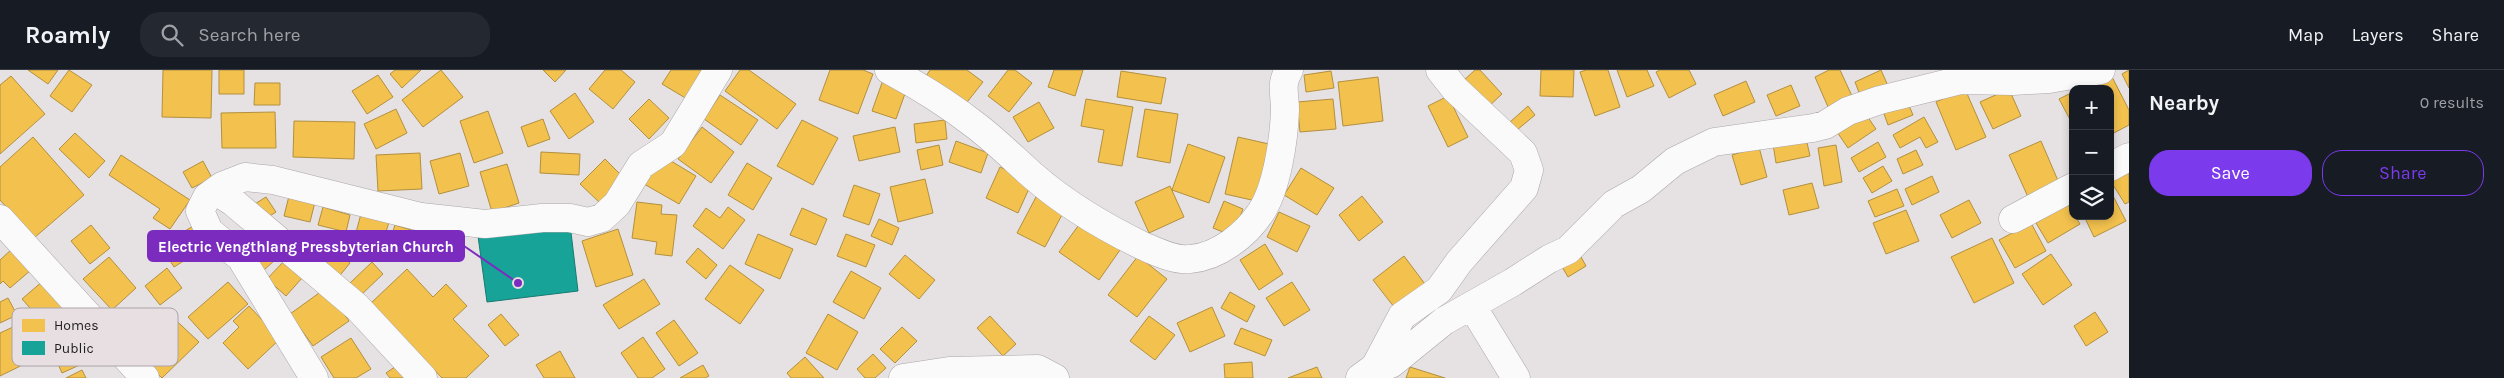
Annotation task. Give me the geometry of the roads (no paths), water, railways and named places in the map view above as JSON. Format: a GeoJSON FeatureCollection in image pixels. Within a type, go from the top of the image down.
{"type":"FeatureCollection","features":[{"type":"Feature","properties":{"kind":"street"},"geometry":{"type":"LineString","coordinates":[[314,378],[241,258],[209,231],[200,211],[207,197],[216,190],[245,177],[273,180],[421,217],[485,224],[542,218],[570,218],[588,222],[602,218],[617,204],[642,165],[673,144],[718,70]]}},
{"type":"Feature","properties":{"kind":"street"},"geometry":{"type":"LineString","coordinates":[[889,70],[943,101],[1005,149],[1054,193],[1085,214],[1151,249],[1180,259],[1190,259],[1213,252],[1230,244],[1250,225],[1266,204],[1277,168],[1285,110],[1283,80],[1289,70]]}},
{"type":"Feature","properties":{"kind":"street"},"geometry":{"type":"LineString","coordinates":[[1367,373],[1402,316],[1439,290],[1459,262],[1524,188],[1529,170],[1522,153],[1456,89],[1440,70]]}},
{"type":"Feature","properties":{"kind":"street"},"geometry":{"type":"LineString","coordinates":[[1367,373],[1391,364],[1444,321],[1549,259],[1568,250],[1614,204],[1641,189],[1675,161],[1714,142],[1813,128],[1880,100],[1961,80],[2022,81],[2101,70]]}},
{"type":"Feature","properties":{"kind":"street"},"geometry":{"type":"LineString","coordinates":[[2114,165],[2129,157]]}},
{"type":"Feature","properties":{"kind":"street"},"geometry":{"type":"LineString","coordinates":[[2013,219],[2069,189]]}},
{"type":"Feature","properties":{"kind":"street"},"geometry":{"type":"LineString","coordinates":[[216,190],[233,202],[357,307],[423,378]]}},
{"type":"Feature","properties":{"kind":"street"},"geometry":{"type":"LineString","coordinates":[[0,220],[81,308]]}},
{"type":"Feature","properties":{"kind":"street"},"geometry":{"type":"LineString","coordinates":[[1472,306],[1516,378]]}},
{"type":"Feature","properties":{"kind":"street"},"geometry":{"type":"LineString","coordinates":[[134,366],[145,378]]}},
{"type":"Feature","properties":{"kind":"street"},"geometry":{"type":"LineString","coordinates":[[904,378],[949,371],[1038,369],[1056,378]]}},
{"type":"Feature","properties":{"kind":"place","name":"Electric Vengthlang Pressbyterian Church"},"geometry":{"type":"Point","coordinates":[518,283]}}]}
